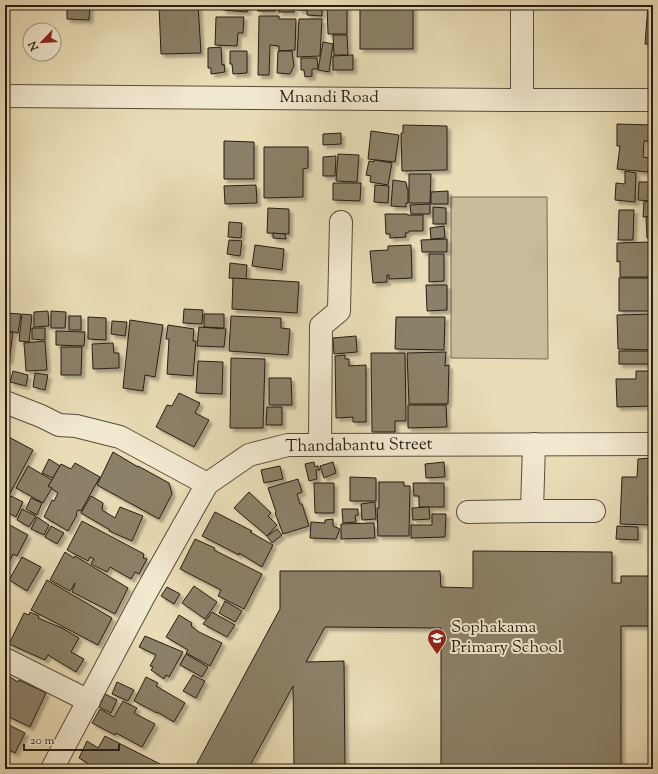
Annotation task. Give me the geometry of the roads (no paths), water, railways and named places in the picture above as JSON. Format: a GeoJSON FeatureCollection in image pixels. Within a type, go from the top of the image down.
{"type":"FeatureCollection","features":[{"type":"Feature","properties":{"kind":"street"},"geometry":{"type":"LineString","coordinates":[[522,5],[522,100]]}},
{"type":"Feature","properties":{"kind":"street","name":"Mnandi Road"},"geometry":{"type":"LineString","coordinates":[[5,96],[653,100]]}},
{"type":"Feature","properties":{"kind":"street"},"geometry":{"type":"LineString","coordinates":[[320,444],[321,326],[339,311],[340,222]]}},
{"type":"Feature","properties":{"kind":"street"},"geometry":{"type":"LineString","coordinates":[[5,402],[41,416],[59,425],[76,426],[120,437],[207,484]]}},
{"type":"Feature","properties":{"kind":"street","name":"Thandabantu Street"},"geometry":{"type":"LineString","coordinates":[[52,769],[144,596],[207,484],[249,455],[288,445],[320,444],[653,444]]}},
{"type":"Feature","properties":{"kind":"street"},"geometry":{"type":"LineString","coordinates":[[532,511],[534,444]]}},
{"type":"Feature","properties":{"kind":"street"},"geometry":{"type":"LineString","coordinates":[[468,512],[594,511]]}},
{"type":"Feature","properties":{"kind":"street"},"geometry":{"type":"LineString","coordinates":[[5,659],[89,701]]}},
{"type":"Feature","properties":{"kind":"place","name":"Sophakama Primary School"},"geometry":{"type":"Point","coordinates":[437,655]}}]}
